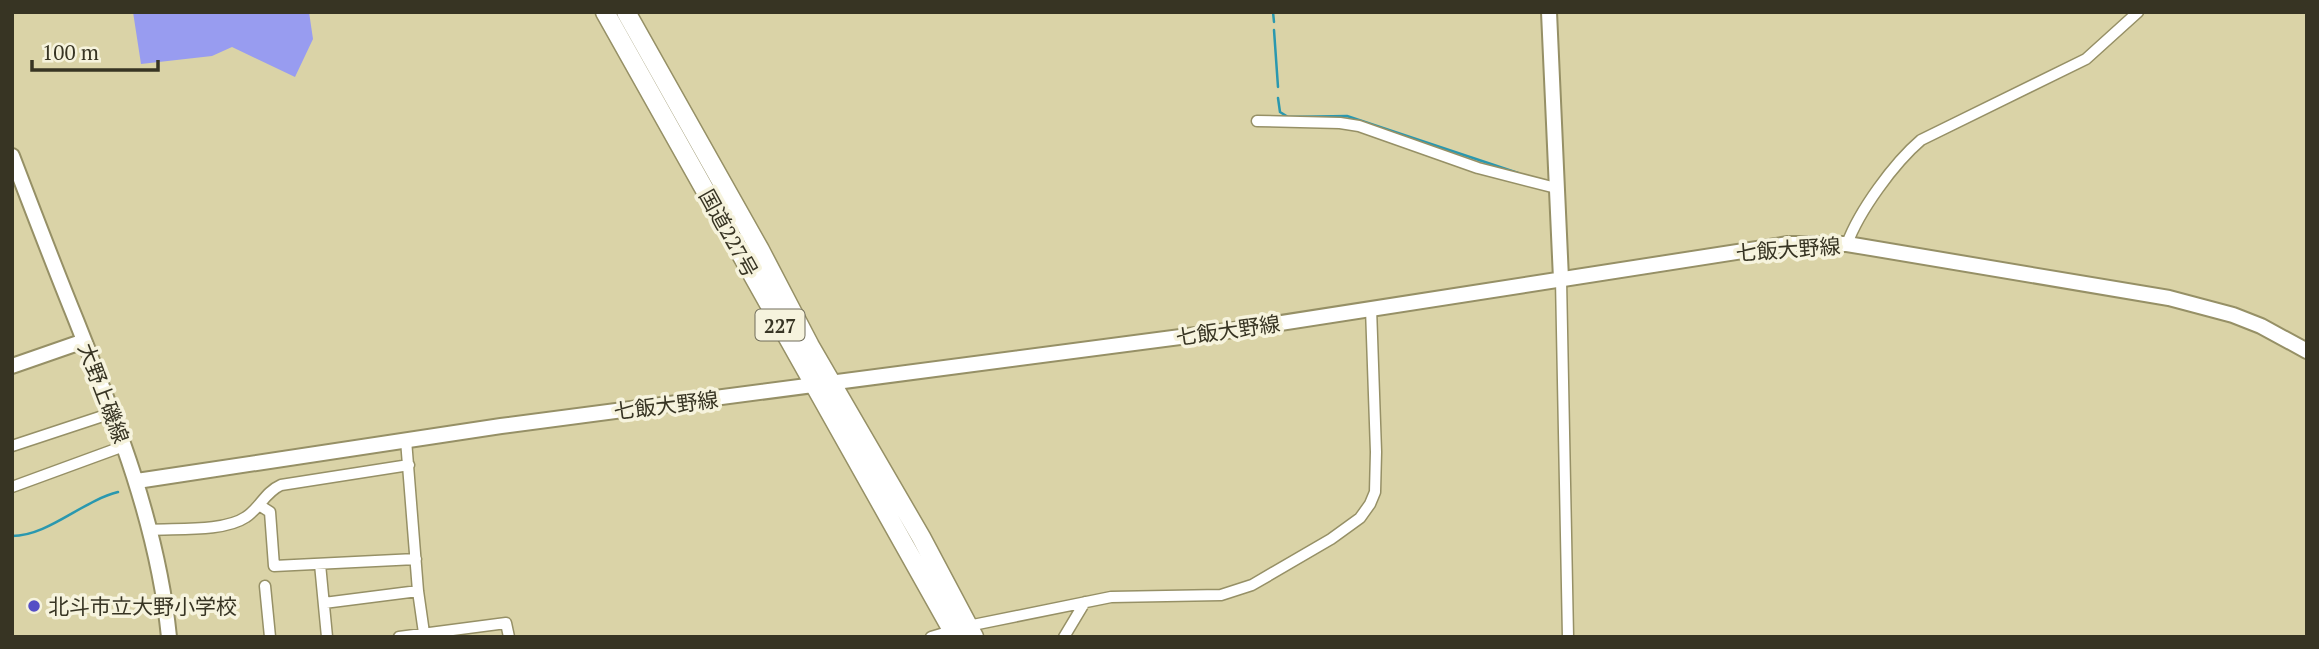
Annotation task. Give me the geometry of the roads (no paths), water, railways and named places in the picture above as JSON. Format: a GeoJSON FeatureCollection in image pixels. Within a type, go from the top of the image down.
{"type":"FeatureCollection","features":[{"type":"Feature","properties":{"kind":"highway","name":"国道227号"},"geometry":{"type":"LineString","coordinates":[[605,12],[824,385],[921,537],[962,633]]}},
{"type":"Feature","properties":{"kind":"highway","name":"国道227号"},"geometry":{"type":"LineString","coordinates":[[626,12],[824,385]]}},
{"type":"Feature","properties":{"kind":"main road"},"geometry":{"type":"LineString","coordinates":[[1549,12],[1561,279]]}},
{"type":"Feature","properties":{"kind":"main road","name":"大野上磯線"},"geometry":{"type":"LineString","coordinates":[[12,156],[112,412],[136,481],[161,583],[169,637]]}},
{"type":"Feature","properties":{"kind":"main road","name":"七飯大野線"},"geometry":{"type":"LineString","coordinates":[[136,481],[406,440],[1249,328],[1788,244],[1847,244],[2203,305],[2260,326],[2307,351]]}},
{"type":"Feature","properties":{"kind":"main road"},"geometry":{"type":"LineString","coordinates":[[12,366],[84,341]]}},
{"type":"Feature","properties":{"kind":"street"},"geometry":{"type":"LineString","coordinates":[[1847,244],[1853,227],[1887,179],[1909,150],[1921,140],[2086,59],[2138,12]]}},
{"type":"Feature","properties":{"kind":"street"},"geometry":{"type":"LineString","coordinates":[[1257,121],[1340,122],[1359,126],[1478,168],[1556,188]]}},
{"type":"Feature","properties":{"kind":"street"},"geometry":{"type":"LineString","coordinates":[[1561,279],[1568,637]]}},
{"type":"Feature","properties":{"kind":"street"},"geometry":{"type":"LineString","coordinates":[[931,637],[962,633],[1111,597],[1233,593],[1252,585],[1331,538],[1364,514],[1376,492],[1371,308]]}},
{"type":"Feature","properties":{"kind":"street"},"geometry":{"type":"LineString","coordinates":[[12,446],[112,412]]}},
{"type":"Feature","properties":{"kind":"street"},"geometry":{"type":"LineString","coordinates":[[406,440],[424,633]]}},
{"type":"Feature","properties":{"kind":"street"},"geometry":{"type":"LineString","coordinates":[[12,487],[124,446]]}},
{"type":"Feature","properties":{"kind":"street"},"geometry":{"type":"LineString","coordinates":[[149,530],[226,525],[248,516],[265,495],[281,485],[409,465]]}},
{"type":"Feature","properties":{"kind":"street"},"geometry":{"type":"LineString","coordinates":[[259,505],[270,512],[274,566],[416,559]]}},
{"type":"Feature","properties":{"kind":"street"},"geometry":{"type":"LineString","coordinates":[[320,564],[327,637]]}},
{"type":"Feature","properties":{"kind":"street"},"geometry":{"type":"LineString","coordinates":[[265,586],[271,637]]}},
{"type":"Feature","properties":{"kind":"street"},"geometry":{"type":"LineString","coordinates":[[324,603],[418,591]]}},
{"type":"Feature","properties":{"kind":"street"},"geometry":{"type":"LineString","coordinates":[[1064,637],[1085,602]]}},
{"type":"Feature","properties":{"kind":"street"},"geometry":{"type":"LineString","coordinates":[[399,637],[506,623],[509,637]]}},
{"type":"Feature","properties":{"kind":"waterway"},"geometry":{"type":"LineString","coordinates":[[1273,12],[1274,22]]}},
{"type":"Feature","properties":{"kind":"waterway"},"geometry":{"type":"LineString","coordinates":[[1274,30],[1278,87]]}},
{"type":"Feature","properties":{"kind":"waterway"},"geometry":{"type":"LineString","coordinates":[[1278,98],[1280,112],[1288,117],[1347,116],[1518,173]]}},
{"type":"Feature","properties":{"kind":"waterway"},"geometry":{"type":"LineString","coordinates":[[12,536],[39,530],[118,492]]}},
{"type":"Feature","properties":{"kind":"place","name":"北斗市立大野小学校"},"geometry":{"type":"Point","coordinates":[34,606]}}]}
